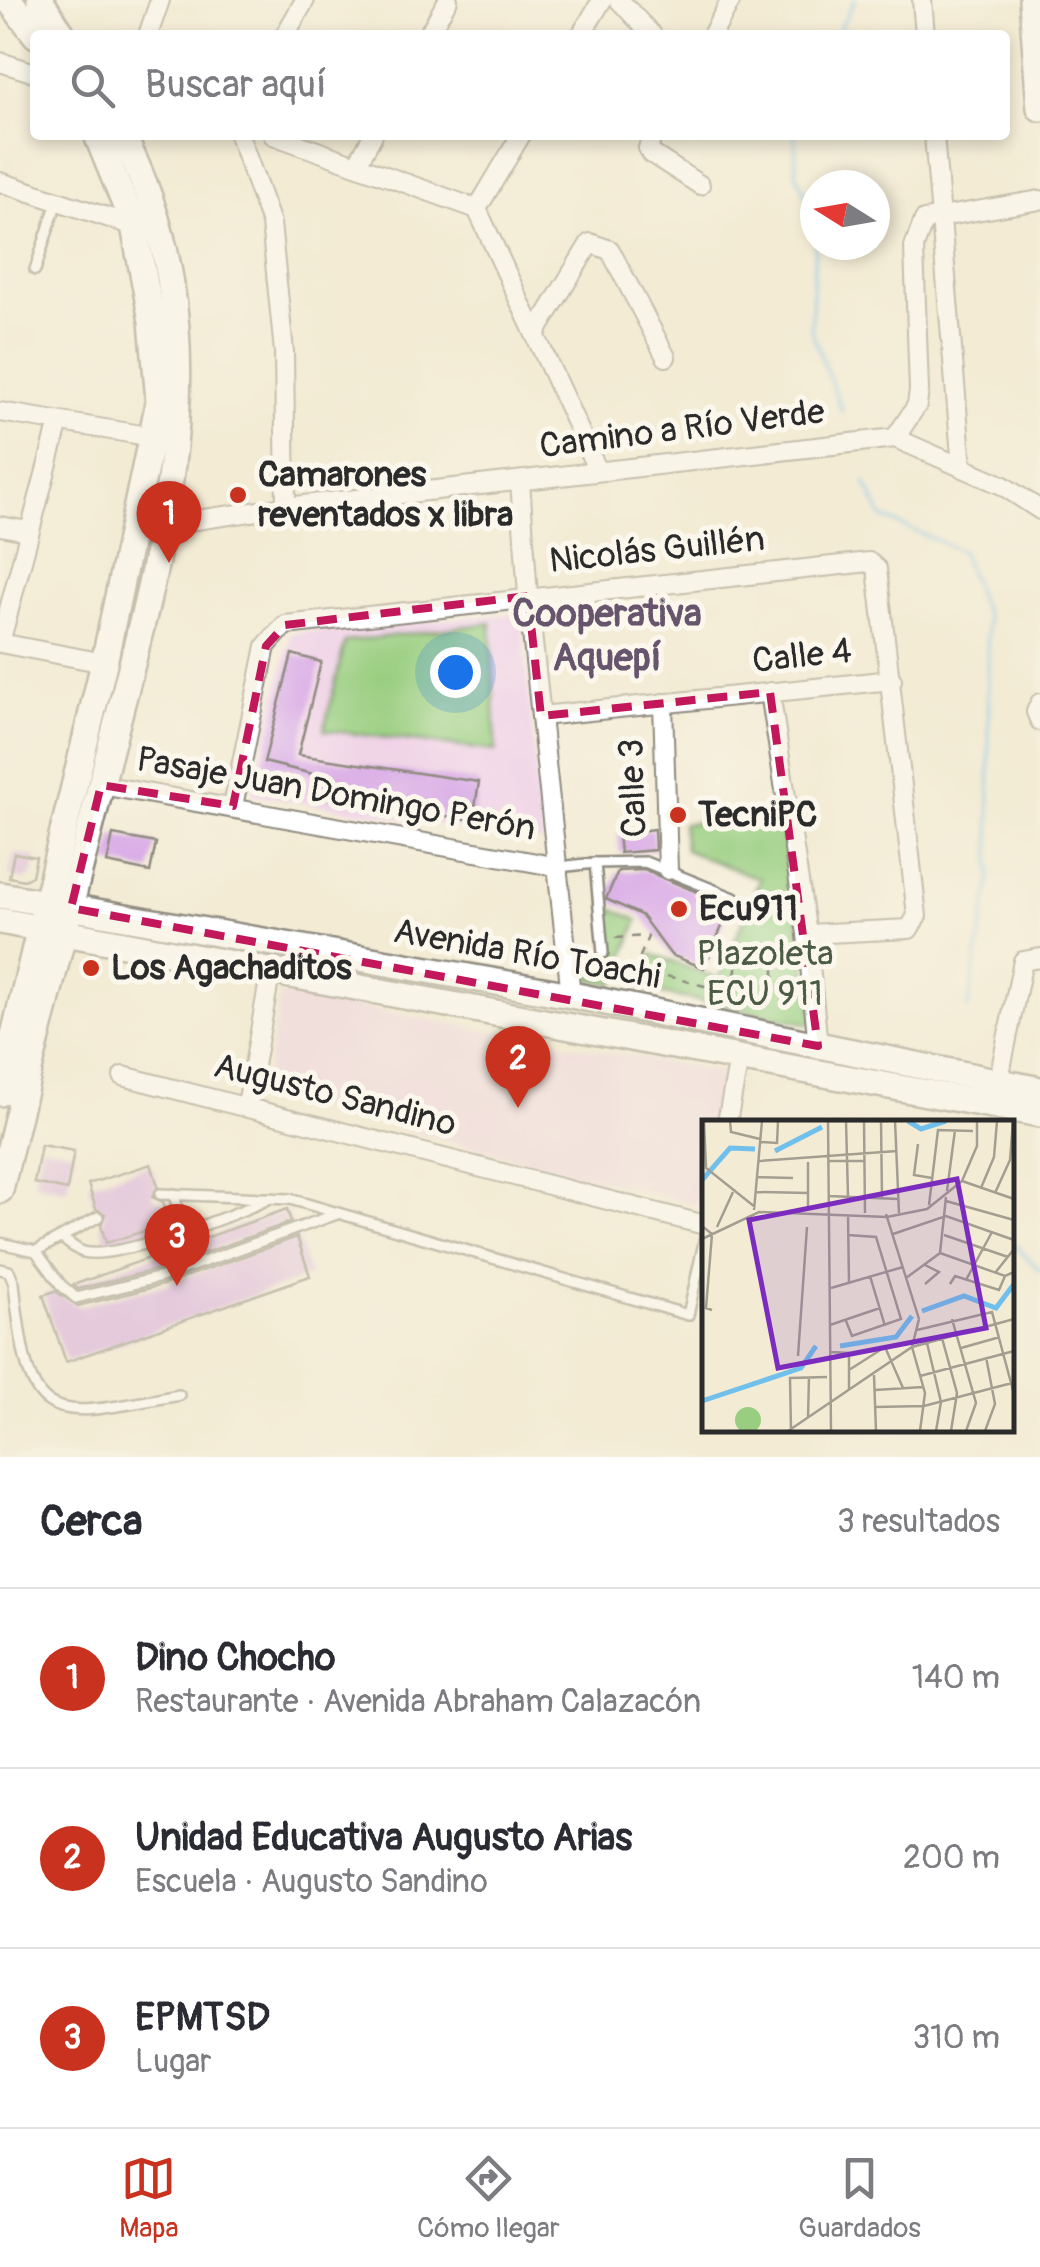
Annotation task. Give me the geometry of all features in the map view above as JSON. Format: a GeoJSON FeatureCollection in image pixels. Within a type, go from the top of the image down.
{"type":"FeatureCollection","features":[{"type":"Feature","properties":{"kind":"main road"},"geometry":{"type":"LineString","coordinates":[[9,0],[32,30]]}},
{"type":"Feature","properties":{"kind":"main road"},"geometry":{"type":"LineString","coordinates":[[40,0],[60,30]]}},
{"type":"Feature","properties":{"kind":"main road"},"geometry":{"type":"LineString","coordinates":[[1032,0],[1040,108]]}},
{"type":"Feature","properties":{"kind":"main road"},"geometry":{"type":"LineString","coordinates":[[0,1190],[104,663],[154,437],[158,364],[134,226],[99,140]]}},
{"type":"Feature","properties":{"kind":"main road"},"geometry":{"type":"LineString","coordinates":[[59,905],[101,784],[165,524],[181,396],[176,318],[163,244],[124,140]]}},
{"type":"Feature","properties":{"kind":"main road","name":"Avenida Río Toachi"},"geometry":{"type":"LineString","coordinates":[[0,895],[571,995],[1040,1090]]}},
{"type":"Feature","properties":{"kind":"main road","name":"Avenida Río Toachi"},"geometry":{"type":"LineString","coordinates":[[0,921],[1040,1114]]}},
{"type":"Feature","properties":{"kind":"main road"},"geometry":{"type":"LineString","coordinates":[[0,1093],[6,1045],[53,931]]}},
{"type":"Feature","properties":{"kind":"street"},"geometry":{"type":"LineString","coordinates":[[150,30],[160,0]]}},
{"type":"Feature","properties":{"kind":"street"},"geometry":{"type":"LineString","coordinates":[[288,30],[305,0]]}},
{"type":"Feature","properties":{"kind":"street"},"geometry":{"type":"LineString","coordinates":[[431,30],[448,0]]}},
{"type":"Feature","properties":{"kind":"street"},"geometry":{"type":"LineString","coordinates":[[584,30],[602,0]]}},
{"type":"Feature","properties":{"kind":"street"},"geometry":{"type":"LineString","coordinates":[[619,0],[647,30]]}},
{"type":"Feature","properties":{"kind":"street"},"geometry":{"type":"LineString","coordinates":[[715,30],[731,0]]}},
{"type":"Feature","properties":{"kind":"street"},"geometry":{"type":"LineString","coordinates":[[922,0],[925,30]]}},
{"type":"Feature","properties":{"kind":"street"},"geometry":{"type":"LineString","coordinates":[[0,62],[30,71]]}},
{"type":"Feature","properties":{"kind":"street"},"geometry":{"type":"LineString","coordinates":[[241,140],[270,223],[284,352],[286,507]]}},
{"type":"Feature","properties":{"kind":"street"},"geometry":{"type":"LineString","coordinates":[[287,140],[478,209],[598,471]]}},
{"type":"Feature","properties":{"kind":"street"},"geometry":{"type":"LineString","coordinates":[[357,164],[370,140]]}},
{"type":"Feature","properties":{"kind":"street"},"geometry":{"type":"LineString","coordinates":[[478,209],[519,140]]}},
{"type":"Feature","properties":{"kind":"street"},"geometry":{"type":"LineString","coordinates":[[652,140],[652,154],[700,185]]}},
{"type":"Feature","properties":{"kind":"street"},"geometry":{"type":"LineString","coordinates":[[934,140],[962,467]]}},
{"type":"Feature","properties":{"kind":"street"},"geometry":{"type":"LineString","coordinates":[[0,182],[134,226]]}},
{"type":"Feature","properties":{"kind":"street"},"geometry":{"type":"LineString","coordinates":[[1040,200],[941,214],[924,220],[916,234],[917,406],[895,438],[1002,485],[1040,510]]}},
{"type":"Feature","properties":{"kind":"street"},"geometry":{"type":"LineString","coordinates":[[535,334],[590,243],[610,250],[666,357]]}},
{"type":"Feature","properties":{"kind":"street"},"geometry":{"type":"LineString","coordinates":[[0,412],[154,437]]}},
{"type":"Feature","properties":{"kind":"street"},"geometry":{"type":"LineString","coordinates":[[59,422],[0,643],[104,663]]}},
{"type":"Feature","properties":{"kind":"street","name":"Camino a Río Verde"},"geometry":{"type":"LineString","coordinates":[[134,529],[286,507],[895,438]]}},
{"type":"Feature","properties":{"kind":"street"},"geometry":{"type":"LineString","coordinates":[[520,481],[528,596],[571,995]]}},
{"type":"Feature","properties":{"kind":"street"},"geometry":{"type":"LineString","coordinates":[[0,526],[28,531]]}},
{"type":"Feature","properties":{"kind":"street","name":"Nicolás Guillén"},"geometry":{"type":"LineString","coordinates":[[233,806],[266,646],[284,625],[869,562],[877,569],[917,916],[909,930],[807,934]]}},
{"type":"Feature","properties":{"kind":"street","name":"Calle 4"},"geometry":{"type":"LineString","coordinates":[[540,716],[892,680]]}},
{"type":"Feature","properties":{"kind":"street"},"geometry":{"type":"LineString","coordinates":[[770,692],[807,934],[818,1046]]}},
{"type":"Feature","properties":{"kind":"street","name":"Calle 3"},"geometry":{"type":"LineString","coordinates":[[662,703],[668,870]]}},
{"type":"Feature","properties":{"kind":"street"},"geometry":{"type":"LineString","coordinates":[[1040,703],[1040,721]]}},
{"type":"Feature","properties":{"kind":"street","name":"Pasaje Juan Domingo Perón"},"geometry":{"type":"LineString","coordinates":[[101,784],[559,867]]}},
{"type":"Feature","properties":{"kind":"street"},"geometry":{"type":"LineString","coordinates":[[998,1082],[1024,961],[1040,958]]}},
{"type":"Feature","properties":{"kind":"street"},"geometry":{"type":"LineString","coordinates":[[247,1106],[272,969]]}},
{"type":"Feature","properties":{"kind":"street"},"geometry":{"type":"LineString","coordinates":[[727,1120],[739,1059]]}},
{"type":"Feature","properties":{"kind":"street","name":"Augusto Sandino"},"geometry":{"type":"LineString","coordinates":[[123,1076],[702,1224]]}},
{"type":"Feature","properties":{"kind":"lane"},"geometry":{"type":"LineString","coordinates":[[35,270],[57,202]]}},
{"type":"Feature","properties":{"kind":"lane"},"geometry":{"type":"LineString","coordinates":[[559,867],[622,859],[668,870],[734,898]]}},
{"type":"Feature","properties":{"kind":"lane"},"geometry":{"type":"LineString","coordinates":[[595,863],[603,953]]}},
{"type":"Feature","properties":{"kind":"lane"},"geometry":{"type":"LineString","coordinates":[[160,1194],[272,1197],[688,1314],[702,1251]]}},
{"type":"Feature","properties":{"kind":"lane"},"geometry":{"type":"LineString","coordinates":[[174,1194],[183,1230]]}},
{"type":"Feature","properties":{"kind":"lane"},"geometry":{"type":"LineString","coordinates":[[63,1239],[85,1252],[101,1252],[246,1211],[272,1197]]}},
{"type":"Feature","properties":{"kind":"lane"},"geometry":{"type":"LineString","coordinates":[[0,1242],[36,1252],[61,1286],[76,1298],[161,1277],[339,1213]]}},
{"type":"Feature","properties":{"kind":"lane"},"geometry":{"type":"LineString","coordinates":[[36,1252],[98,1217]]}},
{"type":"Feature","properties":{"kind":"lane"},"geometry":{"type":"LineString","coordinates":[[0,1269],[9,1271],[14,1283],[26,1372],[38,1395],[60,1409],[88,1412],[179,1395]]}},
{"type":"Feature","properties":{"kind":"path"},"geometry":{"type":"LineString","coordinates":[[628,988],[651,929]]}},
{"type":"Feature","properties":{"kind":"path"},"geometry":{"type":"LineString","coordinates":[[608,939],[648,936]]}},
{"type":"Feature","properties":{"kind":"path"},"geometry":{"type":"LineString","coordinates":[[636,968],[724,991],[734,982],[738,954],[753,944],[768,944],[774,958],[774,989]]}},
{"type":"Feature","properties":{"kind":"highlighted area"},"geometry":{"type":"Polygon","coordinates":[[[528,596],[541,716],[770,692],[818,1046],[71,908],[101,785],[233,806],[266,646],[285,625],[528,596]]]}},
{"type":"Feature","properties":{"kind":"shaded area"},"geometry":{"type":"Polygon","coordinates":[[[521,613],[543,842],[251,794],[291,633],[521,613]]]}},
{"type":"Feature","properties":{"kind":"shaded area"},"geometry":{"type":"Polygon","coordinates":[[[281,993],[724,1073],[714,1120],[702,1120],[702,1176],[696,1205],[263,1093],[281,993]]]}},
{"type":"Feature","properties":{"kind":"green space"},"geometry":{"type":"Polygon","coordinates":[[[144,535],[153,537],[93,783],[62,884],[144,535]]]}},
{"type":"Feature","properties":{"kind":"green space"},"geometry":{"type":"Polygon","coordinates":[[[491,623],[496,751],[324,730],[345,642],[491,623]]]}},
{"type":"Feature","properties":{"kind":"green space","name":"Plazoleta ECU 911"},"geometry":{"type":"Polygon","coordinates":[[[782,815],[815,1025],[640,989],[652,954],[719,979],[760,879],[685,850],[682,824],[782,815]]]}},
{"type":"Feature","properties":{"kind":"green space"},"geometry":{"type":"Polygon","coordinates":[[[605,905],[638,920],[614,984],[592,980],[592,963],[610,960],[605,905]]]}},
{"type":"Feature","properties":{"kind":"building"},"geometry":{"type":"Polygon","coordinates":[[[292,654],[321,662],[298,755],[479,782],[473,820],[309,795],[313,774],[264,762],[292,654]]]}},
{"type":"Feature","properties":{"kind":"building"},"geometry":{"type":"Polygon","coordinates":[[[654,829],[655,850],[620,853],[618,834],[654,829]]]}},
{"type":"Feature","properties":{"kind":"building"},"geometry":{"type":"Polygon","coordinates":[[[113,835],[156,843],[150,872],[107,863],[113,835]]]}},
{"type":"Feature","properties":{"kind":"building"},"geometry":{"type":"Polygon","coordinates":[[[14,853],[36,857],[32,876],[24,880],[9,877],[14,853]]]}},
{"type":"Feature","properties":{"kind":"building","name":"Ecu911"},"geometry":{"type":"Polygon","coordinates":[[[644,870],[731,906],[704,968],[671,955],[641,915],[606,899],[618,871],[644,870]]]}},
{"type":"Feature","properties":{"kind":"building"},"geometry":{"type":"Polygon","coordinates":[[[41,1145],[74,1151],[67,1190],[34,1183],[41,1145]]]}},
{"type":"Feature","properties":{"kind":"building"},"geometry":{"type":"Polygon","coordinates":[[[151,1164],[158,1186],[152,1197],[163,1202],[170,1223],[106,1243],[101,1225],[105,1214],[96,1209],[88,1184],[151,1164]]]}},
{"type":"Feature","properties":{"kind":"building"},"geometry":{"type":"Polygon","coordinates":[[[287,1209],[291,1222],[159,1269],[78,1289],[73,1285],[287,1209]]]}},
{"type":"Feature","properties":{"kind":"building"},"geometry":{"type":"Polygon","coordinates":[[[297,1237],[310,1276],[66,1362],[43,1295],[55,1291],[78,1306],[163,1285],[297,1237]]]}},
{"type":"Feature","properties":{"kind":"waterway"},"geometry":{"type":"LineString","coordinates":[[839,30],[855,0]]}},
{"type":"Feature","properties":{"kind":"waterway"},"geometry":{"type":"LineString","coordinates":[[795,140],[800,183]]}},
{"type":"Feature","properties":{"kind":"waterway"},"geometry":{"type":"LineString","coordinates":[[814,260],[811,329],[842,411]]}},
{"type":"Feature","properties":{"kind":"waterway"},"geometry":{"type":"LineString","coordinates":[[865,482],[882,517],[961,551],[987,619],[991,877],[968,1008]]}},
{"type":"Feature","properties":{"kind":"waterway"},"geometry":{"type":"LineString","coordinates":[[1015,1246],[1040,1270]]}},
{"type":"Feature","properties":{"kind":"place","name":"Camarones reventados x libra"},"geometry":{"type":"Point","coordinates":[238,495]}},
{"type":"Feature","properties":{"kind":"place","name":"Dino Chocho"},"geometry":{"type":"Point","coordinates":[169,563]}},
{"type":"Feature","properties":{"kind":"place","name":"TecniPC"},"geometry":{"type":"Point","coordinates":[678,815]}},
{"type":"Feature","properties":{"kind":"place","name":"Ecu911"},"geometry":{"type":"Point","coordinates":[679,909]}},
{"type":"Feature","properties":{"kind":"place","name":"Los Agachaditos"},"geometry":{"type":"Point","coordinates":[91,968]}},
{"type":"Feature","properties":{"kind":"place","name":"Unidad Educativa Augusto Arias"},"geometry":{"type":"Point","coordinates":[518,1108]}},
{"type":"Feature","properties":{"kind":"place","name":"EPMTSD"},"geometry":{"type":"Point","coordinates":[177,1286]}},
{"type":"Feature","properties":{"kind":"district","name":"Cooperativa Aquepí"},"geometry":{"type":"Point","coordinates":[607,636]}}]}
